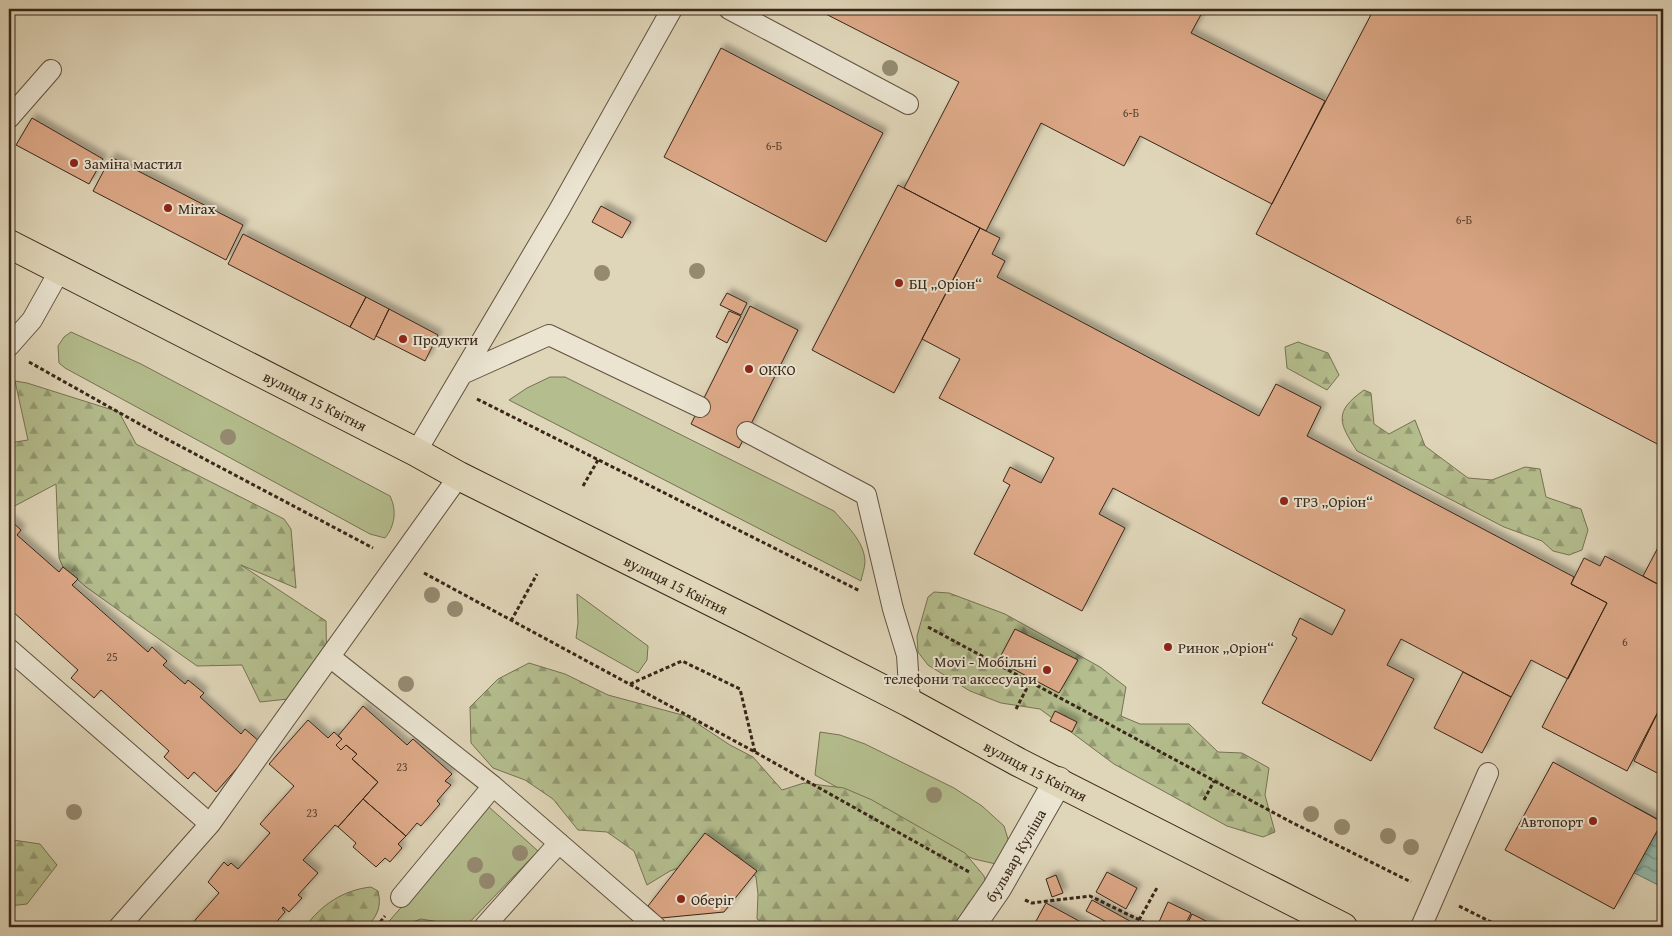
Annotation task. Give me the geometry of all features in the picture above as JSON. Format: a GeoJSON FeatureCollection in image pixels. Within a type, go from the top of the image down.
{"type":"FeatureCollection","features":[{"type":"Feature","properties":{"kind":"highway","name":"вулиця 15 Квітня"},"geometry":{"type":"LineString","coordinates":[[9,244],[416,452],[458,476],[758,625],[910,703],[1018,762],[1343,927]]}},
{"type":"Feature","properties":{"kind":"street","name":"бульвар Куліша"},"geometry":{"type":"LineString","coordinates":[[970,927],[997,888],[1058,781]]}},
{"type":"Feature","properties":{"kind":"lane"},"geometry":{"type":"LineString","coordinates":[[416,452],[554,218],[672,9]]}},
{"type":"Feature","properties":{"kind":"lane"},"geometry":{"type":"LineString","coordinates":[[729,9],[908,104]]}},
{"type":"Feature","properties":{"kind":"lane"},"geometry":{"type":"LineString","coordinates":[[9,118],[51,70]]}},
{"type":"Feature","properties":{"kind":"lane"},"geometry":{"type":"LineString","coordinates":[[9,346],[32,320],[60,270]]}},
{"type":"Feature","properties":{"kind":"lane"},"geometry":{"type":"LineString","coordinates":[[458,381],[549,335],[700,407]]}},
{"type":"Feature","properties":{"kind":"lane"},"geometry":{"type":"LineString","coordinates":[[747,432],[866,494],[893,609],[907,655],[910,703]]}},
{"type":"Feature","properties":{"kind":"lane"},"geometry":{"type":"LineString","coordinates":[[119,927],[210,824],[458,476]]}},
{"type":"Feature","properties":{"kind":"lane"},"geometry":{"type":"LineString","coordinates":[[9,649],[210,824]]}},
{"type":"Feature","properties":{"kind":"lane"},"geometry":{"type":"LineString","coordinates":[[330,657],[493,786],[656,927]]}},
{"type":"Feature","properties":{"kind":"lane"},"geometry":{"type":"LineString","coordinates":[[1421,927],[1488,773]]}},
{"type":"Feature","properties":{"kind":"lane"},"geometry":{"type":"LineString","coordinates":[[401,896],[493,786]]}},
{"type":"Feature","properties":{"kind":"lane"},"geometry":{"type":"LineString","coordinates":[[484,927],[559,843]]}},
{"type":"Feature","properties":{"kind":"path"},"geometry":{"type":"LineString","coordinates":[[26,361],[350,537],[399,560],[755,752],[997,888],[1032,903],[1090,896],[1154,927]]}},
{"type":"Feature","properties":{"kind":"path"},"geometry":{"type":"LineString","coordinates":[[458,381],[598,460],[893,609],[1291,822],[1501,927]]}},
{"type":"Feature","properties":{"kind":"path"},"geometry":{"type":"LineString","coordinates":[[584,486],[598,460]]}},
{"type":"Feature","properties":{"kind":"path"},"geometry":{"type":"LineString","coordinates":[[512,621],[536,574]]}},
{"type":"Feature","properties":{"kind":"path"},"geometry":{"type":"LineString","coordinates":[[630,685],[682,661],[740,689],[755,752]]}},
{"type":"Feature","properties":{"kind":"path"},"geometry":{"type":"LineString","coordinates":[[1016,709],[1030,682]]}},
{"type":"Feature","properties":{"kind":"path"},"geometry":{"type":"LineString","coordinates":[[1204,800],[1214,781]]}},
{"type":"Feature","properties":{"kind":"path"},"geometry":{"type":"LineString","coordinates":[[1140,920],[1158,886]]}},
{"type":"Feature","properties":{"kind":"green space"},"geometry":{"type":"Polygon","coordinates":[[[71,332],[141,364],[390,496],[394,507],[394,518],[385,538],[370,534],[65,368],[59,363],[58,346],[64,337],[71,332]]]}},
{"type":"Feature","properties":{"kind":"green space"},"geometry":{"type":"Polygon","coordinates":[[[1298,342],[1328,353],[1339,375],[1327,390],[1287,368],[1285,347],[1298,342]]]}},
{"type":"Feature","properties":{"kind":"green space"},"geometry":{"type":"Polygon","coordinates":[[[550,377],[565,377],[834,511],[854,534],[864,554],[865,566],[861,581],[509,400],[527,388],[550,377]]]}},
{"type":"Feature","properties":{"kind":"green space"},"geometry":{"type":"Polygon","coordinates":[[[15,381],[27,383],[119,412],[136,444],[284,519],[291,529],[296,588],[241,565],[326,621],[327,678],[297,698],[260,702],[242,665],[197,666],[86,587],[63,567],[59,558],[56,484],[9,509],[9,443],[28,440],[15,381]]]}},
{"type":"Feature","properties":{"kind":"green space"},"geometry":{"type":"Polygon","coordinates":[[[1364,390],[1371,393],[1374,424],[1389,434],[1415,420],[1425,446],[1468,478],[1492,480],[1525,467],[1540,469],[1546,497],[1581,509],[1588,530],[1582,550],[1569,555],[1553,551],[1542,541],[1504,527],[1357,451],[1346,433],[1342,418],[1347,405],[1364,390]]]}},
{"type":"Feature","properties":{"kind":"green space"},"geometry":{"type":"Polygon","coordinates":[[[934,592],[949,593],[1005,614],[1100,667],[1126,687],[1121,716],[1140,724],[1189,724],[1218,752],[1242,753],[1269,768],[1265,795],[1275,832],[1263,837],[1227,826],[1114,764],[1040,709],[1001,703],[970,691],[928,665],[918,652],[917,636],[928,597],[934,592]]]}},
{"type":"Feature","properties":{"kind":"green space"},"geometry":{"type":"Polygon","coordinates":[[[577,594],[648,646],[647,660],[638,673],[576,638],[578,623],[577,594]]]}},
{"type":"Feature","properties":{"kind":"green space"},"geometry":{"type":"Polygon","coordinates":[[[529,663],[565,674],[608,695],[686,716],[730,745],[753,757],[782,790],[804,783],[844,788],[872,800],[965,853],[984,876],[991,903],[977,927],[769,927],[757,919],[758,894],[756,877],[738,855],[710,857],[670,871],[647,885],[634,851],[607,832],[578,830],[553,799],[525,780],[493,768],[471,743],[470,707],[498,679],[529,663]]]}},
{"type":"Feature","properties":{"kind":"green space"},"geometry":{"type":"Polygon","coordinates":[[[820,732],[840,735],[865,744],[954,788],[982,806],[1004,826],[1011,849],[996,864],[974,859],[944,847],[815,775],[820,732]]]}},
{"type":"Feature","properties":{"kind":"green space"},"geometry":{"type":"Polygon","coordinates":[[[489,807],[538,851],[465,927],[384,927],[489,807]]]}},
{"type":"Feature","properties":{"kind":"green space"},"geometry":{"type":"Polygon","coordinates":[[[9,836],[13,840],[40,844],[57,865],[27,904],[9,906],[9,836]]]}},
{"type":"Feature","properties":{"kind":"green space"},"geometry":{"type":"Polygon","coordinates":[[[371,887],[378,891],[379,907],[374,919],[367,927],[305,927],[326,905],[342,895],[371,887]]]}},
{"type":"Feature","properties":{"kind":"green space"},"geometry":{"type":"Polygon","coordinates":[[[421,919],[452,924],[452,927],[399,927],[421,919]]]}},
{"type":"Feature","properties":{"kind":"water"},"geometry":{"type":"Polygon","coordinates":[[[1634,806],[1663,822],[1661,840],[1663,842],[1663,876],[1658,885],[1607,859],[1634,806]]]}},
{"type":"Feature","properties":{"kind":"building"},"geometry":{"type":"Polygon","coordinates":[[[816,9],[1204,9],[1191,33],[1325,101],[1272,204],[1140,136],[1124,166],[1041,123],[986,231],[904,188],[959,82],[816,9]]]}},
{"type":"Feature","properties":{"kind":"building"},"geometry":{"type":"Polygon","coordinates":[[[1374,9],[1663,9],[1663,447],[1256,234],[1374,9]]]}},
{"type":"Feature","properties":{"kind":"building"},"geometry":{"type":"Polygon","coordinates":[[[721,48],[883,133],[826,242],[664,157],[721,48]]]}},
{"type":"Feature","properties":{"kind":"building"},"geometry":{"type":"Polygon","coordinates":[[[32,118],[103,159],[89,184],[16,145],[32,118]]]}},
{"type":"Feature","properties":{"kind":"building","name":"Mirax"},"geometry":{"type":"Polygon","coordinates":[[[111,157],[243,225],[226,260],[93,191],[111,157]]]}},
{"type":"Feature","properties":{"kind":"building","name":"БЦ „Оріон“"},"geometry":{"type":"Polygon","coordinates":[[[898,185],[980,228],[894,393],[812,350],[898,185]]]}},
{"type":"Feature","properties":{"kind":"building"},"geometry":{"type":"Polygon","coordinates":[[[601,206],[631,222],[622,238],[592,222],[601,206]]]}},
{"type":"Feature","properties":{"kind":"building","name":"ТРЗ „Оріон“"},"geometry":{"type":"Polygon","coordinates":[[[980,228],[1000,238],[992,254],[1005,261],[997,277],[1259,416],[1276,384],[1321,407],[1307,436],[1574,577],[1571,584],[1607,603],[1568,679],[1531,660],[1511,697],[1401,639],[1387,665],[1414,679],[1371,761],[1262,703],[1297,638],[1292,635],[1300,618],[1332,635],[1345,610],[1113,488],[1099,514],[1125,528],[1082,611],[974,554],[1010,485],[1003,481],[1010,467],[1041,483],[1054,458],[939,398],[960,359],[922,339],[980,228]]]}},
{"type":"Feature","properties":{"kind":"building"},"geometry":{"type":"Polygon","coordinates":[[[243,234],[366,297],[350,327],[228,264],[243,234]]]}},
{"type":"Feature","properties":{"kind":"building"},"geometry":{"type":"Polygon","coordinates":[[[727,293],[747,303],[741,315],[720,305],[727,293]]]}},
{"type":"Feature","properties":{"kind":"building"},"geometry":{"type":"Polygon","coordinates":[[[366,297],[389,309],[374,340],[350,327],[366,297]]]}},
{"type":"Feature","properties":{"kind":"building","name":"ОККО"},"geometry":{"type":"Polygon","coordinates":[[[750,306],[798,330],[739,448],[691,424],[750,306]]]}},
{"type":"Feature","properties":{"kind":"building"},"geometry":{"type":"Polygon","coordinates":[[[389,309],[438,335],[425,361],[376,336],[389,309]]]}},
{"type":"Feature","properties":{"kind":"building"},"geometry":{"type":"Polygon","coordinates":[[[729,311],[741,316],[727,343],[716,337],[729,311]]]}},
{"type":"Feature","properties":{"kind":"building"},"geometry":{"type":"Polygon","coordinates":[[[9,519],[21,530],[17,535],[59,572],[63,567],[78,579],[72,585],[148,652],[152,647],[167,661],[163,665],[185,684],[188,680],[204,693],[200,697],[241,734],[245,729],[260,742],[216,792],[194,772],[188,779],[164,757],[169,751],[101,690],[94,698],[71,678],[78,670],[11,610],[9,612],[9,519]]]}},
{"type":"Feature","properties":{"kind":"building"},"geometry":{"type":"Polygon","coordinates":[[[1663,538],[1663,587],[1643,576],[1663,538]]]}},
{"type":"Feature","properties":{"kind":"building"},"geometry":{"type":"Polygon","coordinates":[[[1605,556],[1663,587],[1663,702],[1627,771],[1542,727],[1607,603],[1571,584],[1584,558],[1600,566],[1605,556]]]}},
{"type":"Feature","properties":{"kind":"building"},"geometry":{"type":"Polygon","coordinates":[[[1015,629],[1078,660],[1059,693],[998,661],[1015,629]]]}},
{"type":"Feature","properties":{"kind":"building"},"geometry":{"type":"Polygon","coordinates":[[[1463,672],[1511,697],[1482,753],[1434,728],[1463,672]]]}},
{"type":"Feature","properties":{"kind":"building"},"geometry":{"type":"Polygon","coordinates":[[[1663,702],[1663,776],[1634,761],[1663,702]]]}},
{"type":"Feature","properties":{"kind":"building"},"geometry":{"type":"Polygon","coordinates":[[[363,706],[407,745],[413,739],[452,774],[445,781],[451,785],[437,801],[440,804],[421,826],[417,823],[406,836],[363,799],[378,782],[352,759],[357,754],[346,745],[341,750],[336,745],[342,739],[338,736],[363,706]]]}},
{"type":"Feature","properties":{"kind":"building"},"geometry":{"type":"Polygon","coordinates":[[[1055,711],[1077,722],[1072,732],[1050,721],[1055,711]]]}},
{"type":"Feature","properties":{"kind":"building"},"geometry":{"type":"Polygon","coordinates":[[[308,720],[328,738],[334,732],[342,739],[336,745],[341,750],[346,745],[357,754],[352,759],[378,782],[338,827],[335,825],[303,860],[318,873],[298,895],[302,898],[289,912],[282,908],[285,912],[272,927],[189,927],[219,893],[208,882],[224,862],[228,866],[231,863],[238,869],[270,833],[260,824],[294,786],[269,764],[308,720]]]}},
{"type":"Feature","properties":{"kind":"building"},"geometry":{"type":"Polygon","coordinates":[[[1553,762],[1662,822],[1614,909],[1505,850],[1553,762]]]}},
{"type":"Feature","properties":{"kind":"building"},"geometry":{"type":"Polygon","coordinates":[[[363,799],[406,836],[398,844],[402,848],[390,862],[385,858],[376,867],[353,847],[356,843],[338,827],[363,799]]]}},
{"type":"Feature","properties":{"kind":"building"},"geometry":{"type":"Polygon","coordinates":[[[705,833],[757,871],[724,912],[661,918],[648,906],[705,833]]]}},
{"type":"Feature","properties":{"kind":"building"},"geometry":{"type":"Polygon","coordinates":[[[1107,872],[1137,888],[1126,909],[1096,892],[1107,872]]]}},
{"type":"Feature","properties":{"kind":"building"},"geometry":{"type":"Polygon","coordinates":[[[1056,875],[1063,893],[1052,897],[1046,879],[1056,875]]]}},
{"type":"Feature","properties":{"kind":"building"},"geometry":{"type":"Polygon","coordinates":[[[1092,900],[1137,925],[1136,927],[1116,927],[1086,911],[1092,900]]]}},
{"type":"Feature","properties":{"kind":"building"},"geometry":{"type":"Polygon","coordinates":[[[1168,902],[1191,913],[1184,927],[1171,927],[1159,922],[1168,902]]]}},
{"type":"Feature","properties":{"kind":"building"},"geometry":{"type":"Polygon","coordinates":[[[1046,903],[1090,927],[1047,927],[1036,921],[1046,903]]]}},
{"type":"Feature","properties":{"kind":"building"},"geometry":{"type":"Polygon","coordinates":[[[1192,914],[1218,927],[1186,927],[1192,914]]]}},
{"type":"Feature","properties":{"kind":"place","name":"Заміна мастил"},"geometry":{"type":"Point","coordinates":[74,163]}},
{"type":"Feature","properties":{"kind":"place","name":"Mirax"},"geometry":{"type":"Point","coordinates":[168,208]}},
{"type":"Feature","properties":{"kind":"place","name":"БЦ „Оріон“"},"geometry":{"type":"Point","coordinates":[899,283]}},
{"type":"Feature","properties":{"kind":"place","name":"Продукти"},"geometry":{"type":"Point","coordinates":[403,339]}},
{"type":"Feature","properties":{"kind":"place","name":"ОККО"},"geometry":{"type":"Point","coordinates":[749,369]}},
{"type":"Feature","properties":{"kind":"place","name":"ТРЗ „Оріон“"},"geometry":{"type":"Point","coordinates":[1284,501]}},
{"type":"Feature","properties":{"kind":"place","name":"Ринок „Оріон“"},"geometry":{"type":"Point","coordinates":[1168,647]}},
{"type":"Feature","properties":{"kind":"place","name":"Movi - Мобільні телефони та аксесуари"},"geometry":{"type":"Point","coordinates":[1047,670]}},
{"type":"Feature","properties":{"kind":"place","name":"Автопорт"},"geometry":{"type":"Point","coordinates":[1593,821]}},
{"type":"Feature","properties":{"kind":"place","name":"Оберіг"},"geometry":{"type":"Point","coordinates":[681,899]}}]}
